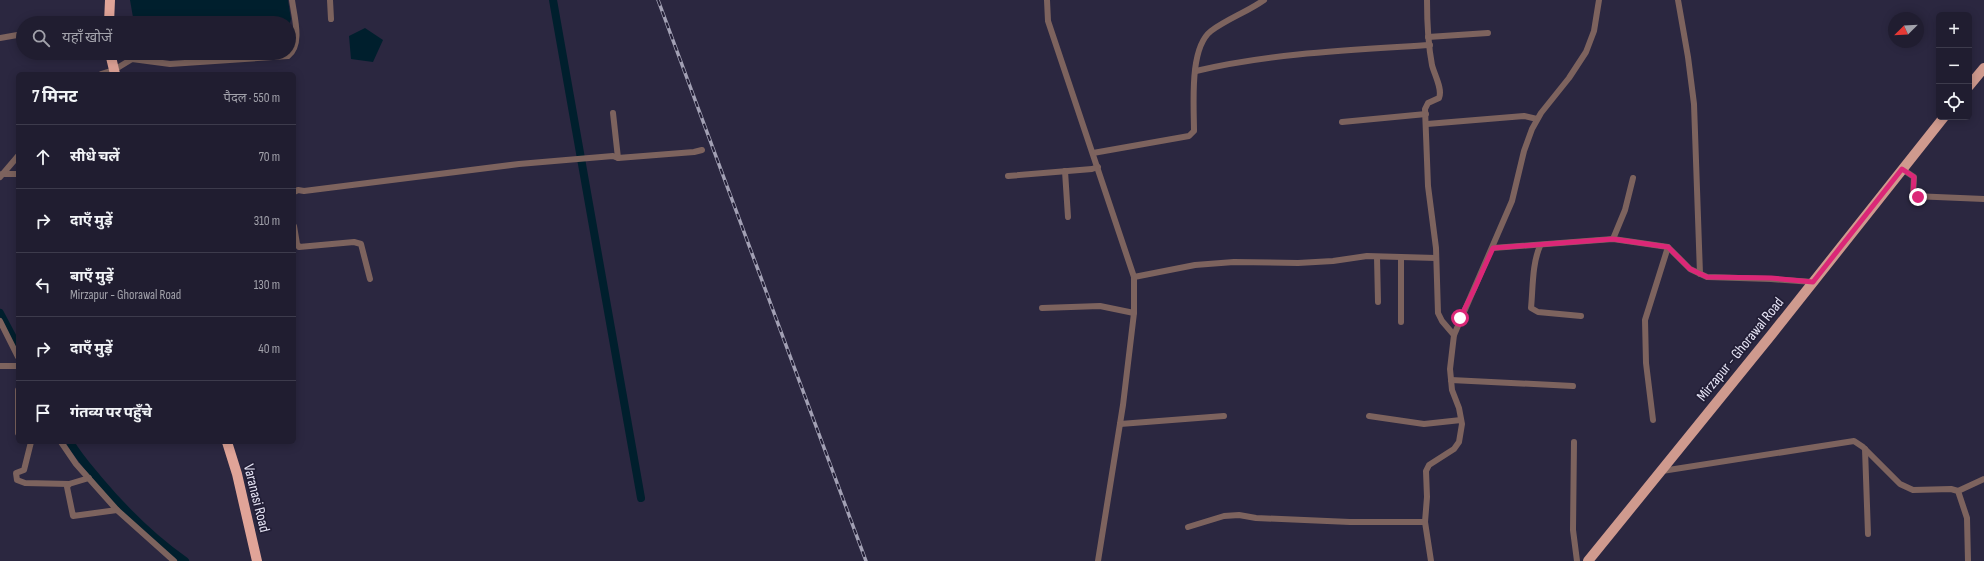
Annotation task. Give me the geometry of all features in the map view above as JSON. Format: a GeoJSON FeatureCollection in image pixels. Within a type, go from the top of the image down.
{"type":"FeatureCollection","features":[{"type":"Feature","properties":{"kind":"highway"},"geometry":{"type":"LineString","coordinates":[[110,0],[110,16]]}},
{"type":"Feature","properties":{"kind":"highway"},"geometry":{"type":"LineString","coordinates":[[111,60],[114,72]]}},
{"type":"Feature","properties":{"kind":"highway","name":"Varanasi Road"},"geometry":{"type":"LineString","coordinates":[[228,444],[237,474],[257,561]]}},
{"type":"Feature","properties":{"kind":"main road"},"geometry":{"type":"LineString","coordinates":[[1971,84],[1984,68]]}},
{"type":"Feature","properties":{"kind":"main road","name":"Mirzapur - Ghorawal Road"},"geometry":{"type":"LineString","coordinates":[[1588,561],[1942,120]]}},
{"type":"Feature","properties":{"kind":"street"},"geometry":{"type":"LineString","coordinates":[[292,0],[294,16]]}},
{"type":"Feature","properties":{"kind":"street"},"geometry":{"type":"LineString","coordinates":[[330,0],[331,19]]}},
{"type":"Feature","properties":{"kind":"street"},"geometry":{"type":"LineString","coordinates":[[1047,0],[1048,21],[1093,153],[1095,168],[1134,277],[1120,424],[1098,561]]}},
{"type":"Feature","properties":{"kind":"street"},"geometry":{"type":"LineString","coordinates":[[1093,153],[1189,136],[1193,134],[1193,83],[1201,43],[1211,31],[1264,0]]}},
{"type":"Feature","properties":{"kind":"street"},"geometry":{"type":"LineString","coordinates":[[1427,0],[1428,37],[1432,65],[1440,96],[1426,105],[1428,186],[1436,258],[1438,313],[1442,321],[1454,335]]}},
{"type":"Feature","properties":{"kind":"street"},"geometry":{"type":"LineString","coordinates":[[1430,561],[1425,522],[1428,497],[1426,471],[1434,461],[1448,454],[1458,445],[1462,431],[1459,408],[1452,390],[1450,369],[1454,335],[1460,318],[1493,248],[1512,201],[1526,144],[1537,119],[1586,52],[1594,31],[1599,0]]}},
{"type":"Feature","properties":{"kind":"street"},"geometry":{"type":"LineString","coordinates":[[1678,0],[1688,57],[1694,104],[1700,274]]}},
{"type":"Feature","properties":{"kind":"street"},"geometry":{"type":"LineString","coordinates":[[1428,37],[1488,33]]}},
{"type":"Feature","properties":{"kind":"street"},"geometry":{"type":"LineString","coordinates":[[0,38],[16,35]]}},
{"type":"Feature","properties":{"kind":"street"},"geometry":{"type":"LineString","coordinates":[[1196,71],[1218,66],[1295,54],[1430,45]]}},
{"type":"Feature","properties":{"kind":"street"},"geometry":{"type":"LineString","coordinates":[[114,72],[131,60]]}},
{"type":"Feature","properties":{"kind":"street"},"geometry":{"type":"LineString","coordinates":[[140,60],[170,64],[229,60]]}},
{"type":"Feature","properties":{"kind":"street"},"geometry":{"type":"LineString","coordinates":[[613,112],[618,158]]}},
{"type":"Feature","properties":{"kind":"street"},"geometry":{"type":"LineString","coordinates":[[1342,122],[1426,114]]}},
{"type":"Feature","properties":{"kind":"street"},"geometry":{"type":"LineString","coordinates":[[1426,124],[1524,116],[1537,119]]}},
{"type":"Feature","properties":{"kind":"street"},"geometry":{"type":"LineString","coordinates":[[296,191],[519,164],[613,156],[618,158],[694,152],[702,150]]}},
{"type":"Feature","properties":{"kind":"street"},"geometry":{"type":"LineString","coordinates":[[1,175],[16,158]]}},
{"type":"Feature","properties":{"kind":"street"},"geometry":{"type":"LineString","coordinates":[[1008,176],[1095,168]]}},
{"type":"Feature","properties":{"kind":"street"},"geometry":{"type":"LineString","coordinates":[[1902,169],[1914,177],[1913,196],[1984,199]]}},
{"type":"Feature","properties":{"kind":"street"},"geometry":{"type":"LineString","coordinates":[[1065,171],[1068,217]]}},
{"type":"Feature","properties":{"kind":"street"},"geometry":{"type":"LineString","coordinates":[[1,175],[16,174]]}},
{"type":"Feature","properties":{"kind":"street"},"geometry":{"type":"LineString","coordinates":[[1613,239],[1625,210],[1633,178]]}},
{"type":"Feature","properties":{"kind":"street"},"geometry":{"type":"LineString","coordinates":[[296,238],[299,247],[354,242],[361,244],[370,279]]}},
{"type":"Feature","properties":{"kind":"street"},"geometry":{"type":"LineString","coordinates":[[1493,248],[1540,246],[1613,239],[1668,247],[1690,269],[1707,277],[1771,278],[1813,282]]}},
{"type":"Feature","properties":{"kind":"street"},"geometry":{"type":"LineString","coordinates":[[1540,246],[1533,276],[1530,308],[1538,312],[1581,316]]}},
{"type":"Feature","properties":{"kind":"street"},"geometry":{"type":"LineString","coordinates":[[1653,420],[1646,363],[1645,320],[1668,247]]}},
{"type":"Feature","properties":{"kind":"street"},"geometry":{"type":"LineString","coordinates":[[1134,277],[1195,265],[1234,262],[1298,263],[1377,257],[1436,258]]}},
{"type":"Feature","properties":{"kind":"street"},"geometry":{"type":"LineString","coordinates":[[1377,257],[1378,302]]}},
{"type":"Feature","properties":{"kind":"street"},"geometry":{"type":"LineString","coordinates":[[1401,322],[1402,258]]}},
{"type":"Feature","properties":{"kind":"street"},"geometry":{"type":"LineString","coordinates":[[1042,308],[1100,306],[1130,312]]}},
{"type":"Feature","properties":{"kind":"street"},"geometry":{"type":"LineString","coordinates":[[0,321],[16,354]]}},
{"type":"Feature","properties":{"kind":"street"},"geometry":{"type":"LineString","coordinates":[[0,366],[16,366]]}},
{"type":"Feature","properties":{"kind":"street"},"geometry":{"type":"LineString","coordinates":[[1451,380],[1573,386]]}},
{"type":"Feature","properties":{"kind":"street"},"geometry":{"type":"LineString","coordinates":[[1120,424],[1224,416]]}},
{"type":"Feature","properties":{"kind":"street"},"geometry":{"type":"LineString","coordinates":[[1369,416],[1424,424],[1461,420]]}},
{"type":"Feature","properties":{"kind":"street"},"geometry":{"type":"LineString","coordinates":[[1661,471],[1848,441],[1858,443],[1900,484],[1907,488],[1951,489],[1958,492],[1967,518],[1968,561]]}},
{"type":"Feature","properties":{"kind":"street"},"geometry":{"type":"LineString","coordinates":[[1574,442],[1572,530],[1577,561]]}},
{"type":"Feature","properties":{"kind":"street"},"geometry":{"type":"LineString","coordinates":[[30,444],[24,470],[16,473],[17,480],[25,483],[69,484],[89,478]]}},
{"type":"Feature","properties":{"kind":"street"},"geometry":{"type":"LineString","coordinates":[[62,444],[68,454],[117,510],[174,561]]}},
{"type":"Feature","properties":{"kind":"street"},"geometry":{"type":"LineString","coordinates":[[1865,449],[1868,534]]}},
{"type":"Feature","properties":{"kind":"street"},"geometry":{"type":"LineString","coordinates":[[1958,492],[1984,479]]}},
{"type":"Feature","properties":{"kind":"street"},"geometry":{"type":"LineString","coordinates":[[69,484],[67,487],[73,516],[117,510]]}},
{"type":"Feature","properties":{"kind":"street"},"geometry":{"type":"LineString","coordinates":[[1188,527],[1224,516],[1239,515],[1256,518],[1350,522],[1425,522]]}},
{"type":"Feature","properties":{"kind":"water"},"geometry":{"type":"Polygon","coordinates":[[[130,0],[288,0],[291,16],[133,16],[130,0]]]}},
{"type":"Feature","properties":{"kind":"water"},"geometry":{"type":"Polygon","coordinates":[[[365,28],[383,40],[373,62],[351,59],[349,36],[365,28]]]}},
{"type":"Feature","properties":{"kind":"waterway"},"geometry":{"type":"LineString","coordinates":[[553,0],[641,498]]}},
{"type":"Feature","properties":{"kind":"waterway"},"geometry":{"type":"LineString","coordinates":[[0,313],[16,343]]}},
{"type":"Feature","properties":{"kind":"waterway"},"geometry":{"type":"LineString","coordinates":[[71,444],[87,466],[128,513],[161,543],[185,561]]}},
{"type":"Feature","properties":{"kind":"railway"},"geometry":{"type":"LineString","coordinates":[[658,0],[866,561]]}},
{"type":"Feature","properties":{"kind":"route"},"geometry":{"type":"LineString","coordinates":[[1460,318],[1493,248],[1540,246],[1613,239],[1668,247],[1690,269],[1707,277],[1771,278],[1813,282],[1902,169],[1914,177],[1912,190],[1913,196],[1918,197]]}}]}
